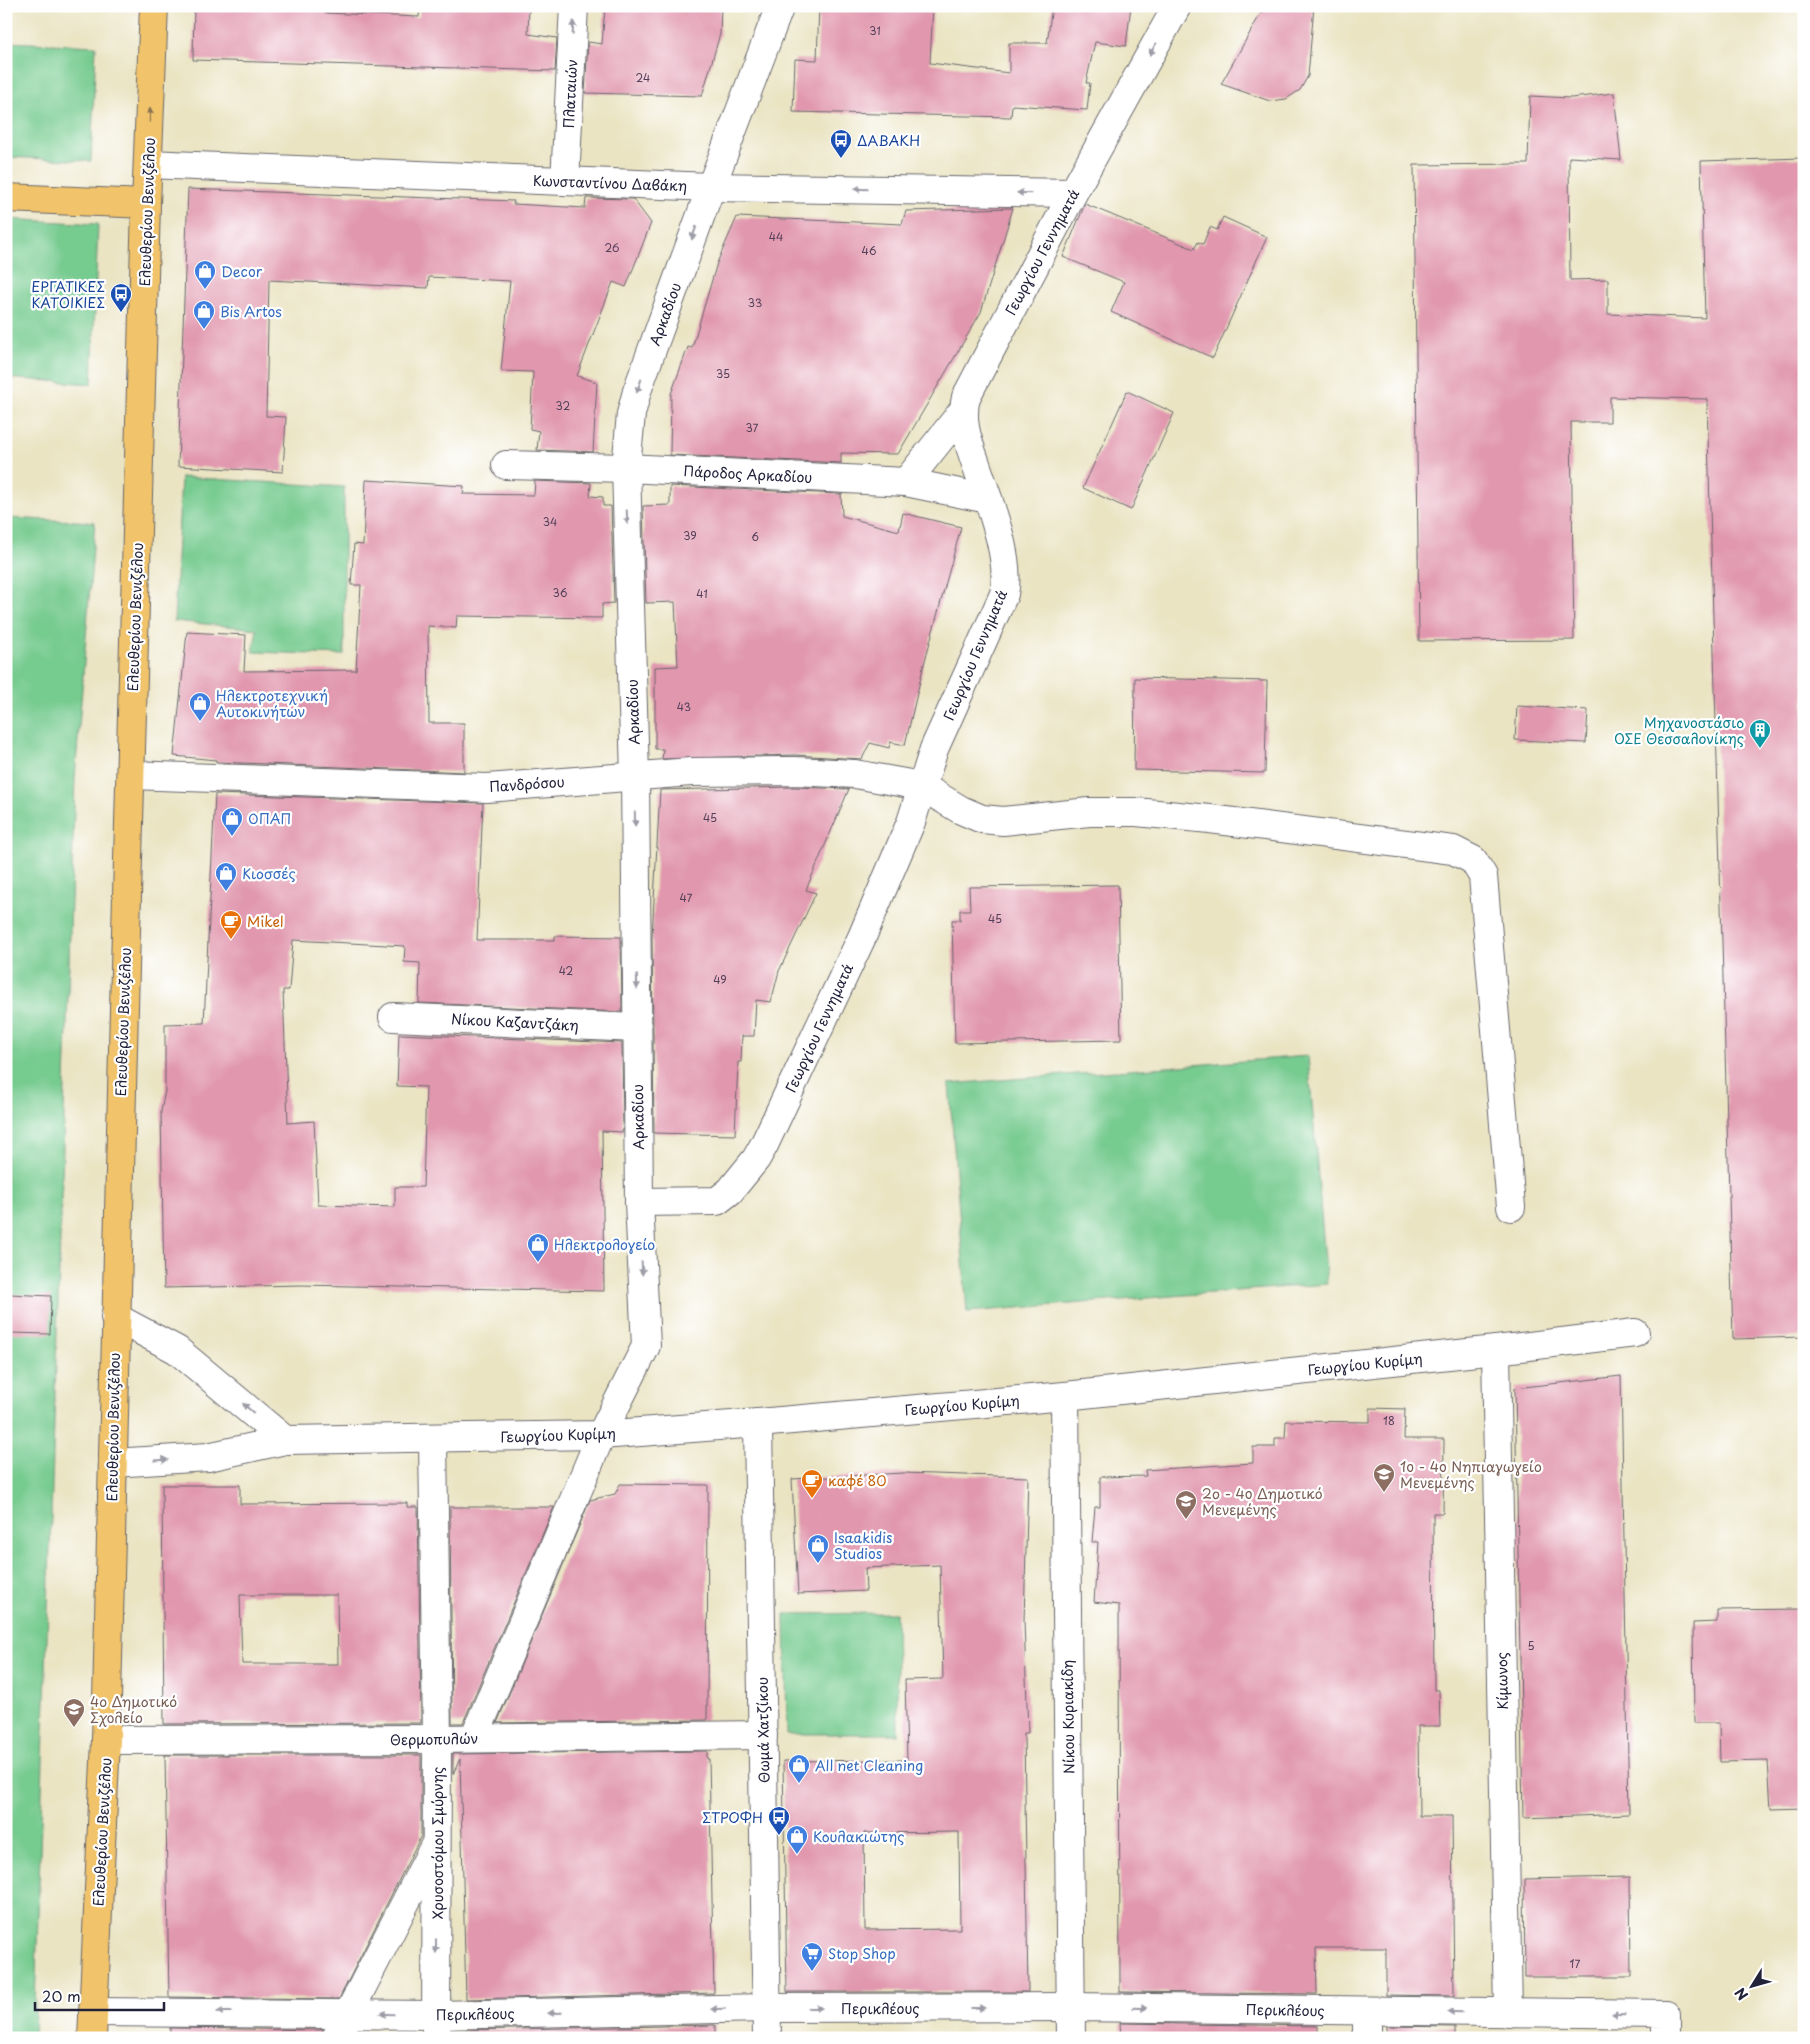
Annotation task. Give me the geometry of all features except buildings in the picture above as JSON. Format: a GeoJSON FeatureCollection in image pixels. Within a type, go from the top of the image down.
{"type":"FeatureCollection","features":[{"type":"Feature","properties":{"kind":"main road","name":"Ελευθερίου Βενιζέλου"},"geometry":{"type":"LineString","coordinates":[[93,2025],[106,1740],[115,1317],[146,204],[154,6]]}},
{"type":"Feature","properties":{"kind":"main road"},"geometry":{"type":"LineString","coordinates":[[6,198],[146,204]]}},
{"type":"Feature","properties":{"kind":"street","name":"Πλαταιών"},"geometry":{"type":"LineString","coordinates":[[565,181],[574,6]]}},
{"type":"Feature","properties":{"kind":"street","name":"Αρκαδίου"},"geometry":{"type":"LineString","coordinates":[[474,1738],[601,1435],[646,1346],[639,1202],[635,776],[626,468],[630,424],[637,391],[711,187],[780,6]]}},
{"type":"Feature","properties":{"kind":"street","name":"Γεωργίου Γεννηματά"},"geometry":{"type":"LineString","coordinates":[[639,1202],[717,1201],[730,1191],[756,1159],[862,937],[911,822],[934,749],[1004,594],[1007,579],[1006,566],[988,499],[964,427],[962,412],[966,397],[1073,194],[1177,6]]}},
{"type":"Feature","properties":{"kind":"street","name":"Κωνσταντίνου Δαβάκη"},"geometry":{"type":"LineString","coordinates":[[148,164],[711,187],[1073,194]]}},
{"type":"Feature","properties":{"kind":"street"},"geometry":{"type":"LineString","coordinates":[[906,482],[962,412]]}},
{"type":"Feature","properties":{"kind":"street","name":"Πάροδος Αρκαδίου"},"geometry":{"type":"LineString","coordinates":[[506,465],[626,468],[906,482],[988,499]]}},
{"type":"Feature","properties":{"kind":"street","name":"Πανδρόσου"},"geometry":{"type":"LineString","coordinates":[[131,775],[472,788],[691,772],[794,770],[855,774],[921,786]]}},
{"type":"Feature","properties":{"kind":"street"},"geometry":{"type":"LineString","coordinates":[[921,786],[961,810],[982,819],[1004,821],[1089,812],[1146,813],[1453,850],[1474,860],[1483,876],[1512,1207]]}},
{"type":"Feature","properties":{"kind":"street","name":"Νίκου Καζαντζάκη"},"geometry":{"type":"LineString","coordinates":[[393,1017],[637,1028]]}},
{"type":"Feature","properties":{"kind":"street"},"geometry":{"type":"LineString","coordinates":[[115,1317],[177,1350],[285,1440]]}},
{"type":"Feature","properties":{"kind":"street","name":"Γεωργίου Κυρίμη"},"geometry":{"type":"LineString","coordinates":[[112,1463],[208,1457],[285,1440],[601,1435],[758,1423],[1065,1396],[1496,1350],[1636,1332]]}},
{"type":"Feature","properties":{"kind":"street","name":"Κίμωνος"},"geometry":{"type":"LineString","coordinates":[[1496,1350],[1508,2013]]}},
{"type":"Feature","properties":{"kind":"street","name":"Νίκου Κυριακίδη"},"geometry":{"type":"LineString","coordinates":[[1065,1396],[1071,2038]]}},
{"type":"Feature","properties":{"kind":"street","name":"Θωμά Χατζίκου"},"geometry":{"type":"LineString","coordinates":[[758,1423],[767,2038]]}},
{"type":"Feature","properties":{"kind":"street","name":"Χρυσοστόμου Σμύρνης"},"geometry":{"type":"LineString","coordinates":[[433,1439],[437,1739],[436,2026]]}},
{"type":"Feature","properties":{"kind":"street","name":"Θερμοπυλών"},"geometry":{"type":"LineString","coordinates":[[106,1740],[437,1739],[763,1735]]}},
{"type":"Feature","properties":{"kind":"street"},"geometry":{"type":"LineString","coordinates":[[336,2038],[437,1840]]}},
{"type":"Feature","properties":{"kind":"street","name":"Περικλέους"},"geometry":{"type":"LineString","coordinates":[[93,2025],[349,2013],[436,2026],[766,2008],[1071,2008],[1508,2013],[1666,2026]]}},
{"type":"Feature","properties":{"kind":"street"},"geometry":{"type":"LineString","coordinates":[[1367,2011],[1367,2038]]}},
{"type":"Feature","properties":{"kind":"green space"},"geometry":{"type":"Polygon","coordinates":[[[6,42],[96,46],[91,161],[6,157],[6,42]]]}},
{"type":"Feature","properties":{"kind":"green space"},"geometry":{"type":"Polygon","coordinates":[[[6,219],[98,224],[92,384],[6,378],[6,219]]]}},
{"type":"Feature","properties":{"kind":"green space"},"geometry":{"type":"Polygon","coordinates":[[[181,477],[344,487],[344,655],[253,652],[257,629],[174,621],[181,477]]]}},
{"type":"Feature","properties":{"kind":"green space"},"geometry":{"type":"Polygon","coordinates":[[[6,518],[95,522],[75,778],[34,2038],[6,2038],[6,518]]]}},
{"type":"Feature","properties":{"kind":"green space"},"geometry":{"type":"Polygon","coordinates":[[[1308,1056],[1327,1284],[967,1312],[949,1084],[1308,1056]]]}},
{"type":"Feature","properties":{"kind":"green space"},"geometry":{"type":"Polygon","coordinates":[[[896,1613],[898,1734],[787,1734],[785,1614],[896,1613]]]}},
{"type":"Feature","properties":{"kind":"place","name":"ΔΑΒΑΚΗ"},"geometry":{"type":"Point","coordinates":[841,159]}},
{"type":"Feature","properties":{"kind":"place","name":"Decor"},"geometry":{"type":"Point","coordinates":[205,290]}},
{"type":"Feature","properties":{"kind":"place","name":"ΕΡΓΑΤΙΚΕΣ ΚΑΤΟΙΚΙΕΣ"},"geometry":{"type":"Point","coordinates":[121,313]}},
{"type":"Feature","properties":{"kind":"place","name":"Bis Artos"},"geometry":{"type":"Point","coordinates":[204,330]}},
{"type":"Feature","properties":{"kind":"place","name":"Ηλεκτροτεχνική Αυτοκινήτων"},"geometry":{"type":"Point","coordinates":[200,722]}},
{"type":"Feature","properties":{"kind":"place","name":"Μηχανοστάσιο ΟΣΕ Θεσσαλονίκης"},"geometry":{"type":"Point","coordinates":[1760,749]}},
{"type":"Feature","properties":{"kind":"place","name":"ΟΠΑΠ"},"geometry":{"type":"Point","coordinates":[232,837]}},
{"type":"Feature","properties":{"kind":"place","name":"Κιοσσές"},"geometry":{"type":"Point","coordinates":[226,892]}},
{"type":"Feature","properties":{"kind":"place","name":"Mikel"},"geometry":{"type":"Point","coordinates":[231,940]}},
{"type":"Feature","properties":{"kind":"place","name":"Ηλεκτρολογείο"},"geometry":{"type":"Point","coordinates":[538,1263]}},
{"type":"Feature","properties":{"kind":"place","name":"1o - 4o Νηπιαγωγείο Μενεμένης"},"geometry":{"type":"Point","coordinates":[1384,1493]}},
{"type":"Feature","properties":{"kind":"place","name":"καφέ 80"},"geometry":{"type":"Point","coordinates":[812,1499]}},
{"type":"Feature","properties":{"kind":"place","name":"2o - 4o Δημοτικό Μενεμένης"},"geometry":{"type":"Point","coordinates":[1186,1520]}},
{"type":"Feature","properties":{"kind":"place","name":"Isaakidis Studios"},"geometry":{"type":"Point","coordinates":[818,1564]}},
{"type":"Feature","properties":{"kind":"place","name":"4ο Δημοτικό Σχολείο"},"geometry":{"type":"Point","coordinates":[74,1728]}},
{"type":"Feature","properties":{"kind":"place","name":"All net Cleaning"},"geometry":{"type":"Point","coordinates":[799,1784]}},
{"type":"Feature","properties":{"kind":"place","name":"ΣΤΡΟΦΗ"},"geometry":{"type":"Point","coordinates":[779,1836]}},
{"type":"Feature","properties":{"kind":"place","name":"Κουλακιώτης"},"geometry":{"type":"Point","coordinates":[797,1855]}},
{"type":"Feature","properties":{"kind":"place","name":"Stop Shop"},"geometry":{"type":"Point","coordinates":[812,1972]}}]}
